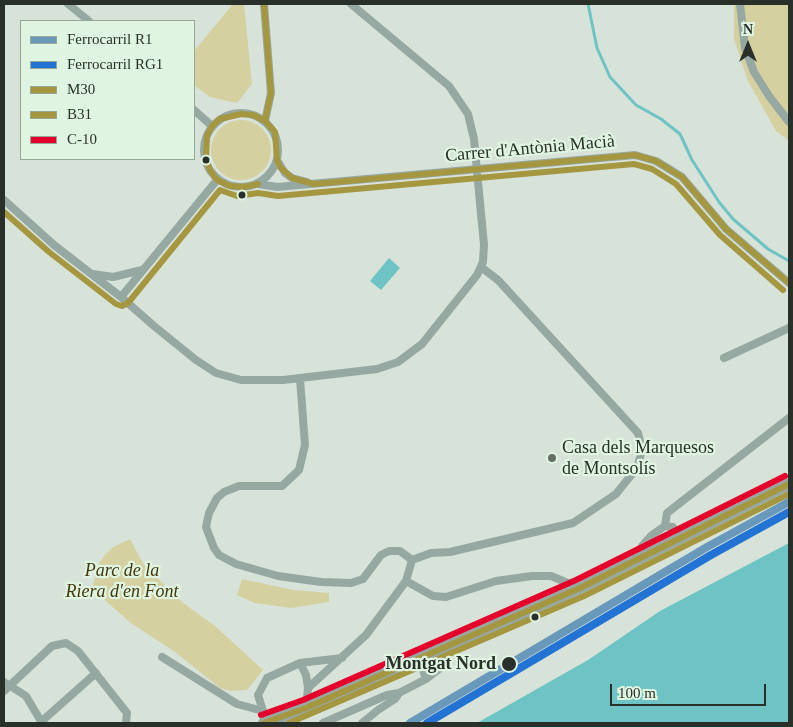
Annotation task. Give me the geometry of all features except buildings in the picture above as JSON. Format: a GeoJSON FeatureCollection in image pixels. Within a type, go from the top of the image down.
{"type":"FeatureCollection","features":[{"type":"Feature","properties":{"kind":"main road"},"geometry":{"type":"LineString","coordinates":[[264,723],[306,708],[580,588],[641,560],[789,484]]}},
{"type":"Feature","properties":{"kind":"street"},"geometry":{"type":"LineString","coordinates":[[68,4],[88,20]]}},
{"type":"Feature","properties":{"kind":"street"},"geometry":{"type":"LineString","coordinates":[[264,4],[271,93],[265,121]]}},
{"type":"Feature","properties":{"kind":"street"},"geometry":{"type":"LineString","coordinates":[[4,200],[154,326],[196,360],[216,373],[229,378],[252,381],[300,379],[377,369],[403,359],[422,344],[481,267],[484,245],[472,126],[454,93],[351,4]]}},
{"type":"Feature","properties":{"kind":"street"},"geometry":{"type":"LineString","coordinates":[[740,4],[745,48],[754,72],[768,96],[789,122]]}},
{"type":"Feature","properties":{"kind":"street"},"geometry":{"type":"LineString","coordinates":[[195,111],[212,126]]}},
{"type":"Feature","properties":{"kind":"street"},"geometry":{"type":"LineString","coordinates":[[228,115],[253,115],[265,121],[275,132],[278,150],[277,160],[267,178],[258,184],[237,187],[217,180],[206,160],[207,136],[212,126],[228,115]]}},
{"type":"Feature","properties":{"kind":"street","name":"Carrer d'Antònia Macià"},"geometry":{"type":"LineString","coordinates":[[258,184],[277,188],[625,155],[656,161],[682,177],[726,229],[789,283]]}},
{"type":"Feature","properties":{"kind":"street","name":"Carrer d'Antònia Macià"},"geometry":{"type":"LineString","coordinates":[[277,160],[280,168],[292,178],[314,184]]}},
{"type":"Feature","properties":{"kind":"street"},"geometry":{"type":"LineString","coordinates":[[121,297],[217,180]]}},
{"type":"Feature","properties":{"kind":"street"},"geometry":{"type":"LineString","coordinates":[[412,560],[430,553],[450,552],[573,523],[616,494],[637,468],[642,450],[638,433],[498,280],[481,267]]}},
{"type":"Feature","properties":{"kind":"street"},"geometry":{"type":"LineString","coordinates":[[90,272],[113,277],[134,274],[144,269]]}},
{"type":"Feature","properties":{"kind":"street"},"geometry":{"type":"LineString","coordinates":[[724,358],[789,328]]}},
{"type":"Feature","properties":{"kind":"street"},"geometry":{"type":"LineString","coordinates":[[300,379],[305,446],[299,470],[282,486],[239,486],[224,492],[217,498],[209,513],[206,527],[214,548],[220,555],[236,564],[278,576],[321,582],[351,583],[363,579],[380,556],[389,551],[400,551],[412,560]]}},
{"type":"Feature","properties":{"kind":"street"},"geometry":{"type":"LineString","coordinates":[[665,526],[667,513],[789,418]]}},
{"type":"Feature","properties":{"kind":"street"},"geometry":{"type":"LineString","coordinates":[[641,560],[642,546],[652,535],[665,526],[673,527],[682,538]]}},
{"type":"Feature","properties":{"kind":"street"},"geometry":{"type":"LineString","coordinates":[[308,688],[366,635],[406,581],[412,560]]}},
{"type":"Feature","properties":{"kind":"street"},"geometry":{"type":"LineString","coordinates":[[406,581],[424,592],[440,596],[460,594],[496,581],[532,576],[551,576],[580,588]]}},
{"type":"Feature","properties":{"kind":"street"},"geometry":{"type":"LineString","coordinates":[[96,673],[42,722],[26,696],[5,686],[52,646],[60,643],[72,646],[96,673],[127,713],[126,723]]}},
{"type":"Feature","properties":{"kind":"street"},"geometry":{"type":"LineString","coordinates":[[323,723],[387,695],[399,693],[426,679],[444,665],[448,645]]}},
{"type":"Feature","properties":{"kind":"street"},"geometry":{"type":"LineString","coordinates":[[162,657],[237,704],[263,711],[258,695],[267,678],[300,663],[342,658]]}},
{"type":"Feature","properties":{"kind":"street"},"geometry":{"type":"LineString","coordinates":[[419,658],[426,679]]}},
{"type":"Feature","properties":{"kind":"street"},"geometry":{"type":"LineString","coordinates":[[300,663],[306,675],[308,688],[306,708]]}},
{"type":"Feature","properties":{"kind":"street"},"geometry":{"type":"LineString","coordinates":[[362,723],[395,699],[399,693]]}},
{"type":"Feature","properties":{"kind":"green space"},"geometry":{"type":"Polygon","coordinates":[[[233,4],[244,4],[252,84],[237,103],[210,97],[195,86],[195,50],[233,4]]]}},
{"type":"Feature","properties":{"kind":"green space"},"geometry":{"type":"Polygon","coordinates":[[[734,4],[789,4],[789,141],[776,131],[748,81],[734,39],[734,4]]]}},
{"type":"Feature","properties":{"kind":"green space"},"geometry":{"type":"Polygon","coordinates":[[[235,120],[247,120],[263,128],[269,138],[271,150],[269,162],[263,172],[247,180],[235,180],[219,172],[211,156],[211,144],[219,128],[235,120]]]}},
{"type":"Feature","properties":{"kind":"green space","name":"Parc de la Riera d'en Font"},"geometry":{"type":"Polygon","coordinates":[[[130,539],[144,565],[183,603],[215,626],[263,670],[247,690],[230,691],[220,688],[175,652],[131,623],[92,589],[98,566],[104,556],[113,547],[130,539]]]}},
{"type":"Feature","properties":{"kind":"green space"},"geometry":{"type":"Polygon","coordinates":[[[242,579],[293,590],[329,593],[329,602],[291,608],[255,603],[237,595],[242,579]]]}},
{"type":"Feature","properties":{"kind":"water"},"geometry":{"type":"Polygon","coordinates":[[[389,258],[400,268],[381,290],[370,281],[389,258]]]}},
{"type":"Feature","properties":{"kind":"water"},"geometry":{"type":"Polygon","coordinates":[[[789,543],[789,723],[477,723],[588,660],[660,611],[789,543]]]}},
{"type":"Feature","properties":{"kind":"waterway"},"geometry":{"type":"LineString","coordinates":[[588,4],[597,48],[610,77],[636,105],[661,119],[680,134],[692,160],[719,202],[733,219],[768,249],[789,261]]}},
{"type":"Feature","properties":{"kind":"rail line","name":"R1"},"geometry":{"type":"LineString","coordinates":[[410,723],[707,547],[789,502]]}},
{"type":"Feature","properties":{"kind":"rail line","name":"RG1"},"geometry":{"type":"LineString","coordinates":[[427,723],[711,555],[789,512]]}},
{"type":"Feature","properties":{"kind":"transit line","name":"M30"},"geometry":{"type":"LineString","coordinates":[[264,4],[271,93],[265,121]]}},
{"type":"Feature","properties":{"kind":"transit line","name":"M30"},"geometry":{"type":"LineString","coordinates":[[258,184],[244,187],[230,186],[217,180],[210,170],[206,160],[207,136],[212,126],[220,119],[241,114],[253,115],[265,121],[275,132],[277,160],[280,167],[292,178],[314,184],[635,155],[656,161],[682,177],[726,229],[789,283]]}},
{"type":"Feature","properties":{"kind":"transit line","name":"B31"},"geometry":{"type":"LineString","coordinates":[[4,212],[49,252],[116,304],[122,306],[128,303],[220,190],[237,196],[258,193],[278,196],[634,164],[652,169],[676,184],[720,235],[783,290]]}},
{"type":"Feature","properties":{"kind":"transit line","name":"C-10"},"geometry":{"type":"LineString","coordinates":[[261,715],[303,700],[576,580],[785,476]]}},
{"type":"Feature","properties":{"kind":"transit line","name":"M30"},"geometry":{"type":"LineString","coordinates":[[264,723],[306,708],[580,588],[789,484]]}},
{"type":"Feature","properties":{"kind":"transit line","name":"B31"},"geometry":{"type":"LineString","coordinates":[[289,723],[584,596],[789,494]]}},
{"type":"Feature","properties":{"kind":"place","name":"Casa dels Marquesos de Montsolís"},"geometry":{"type":"Point","coordinates":[552,458]}},
{"type":"Feature","properties":{"kind":"place","name":"Montgat Nord"},"geometry":{"type":"Point","coordinates":[509,664]}}]}
